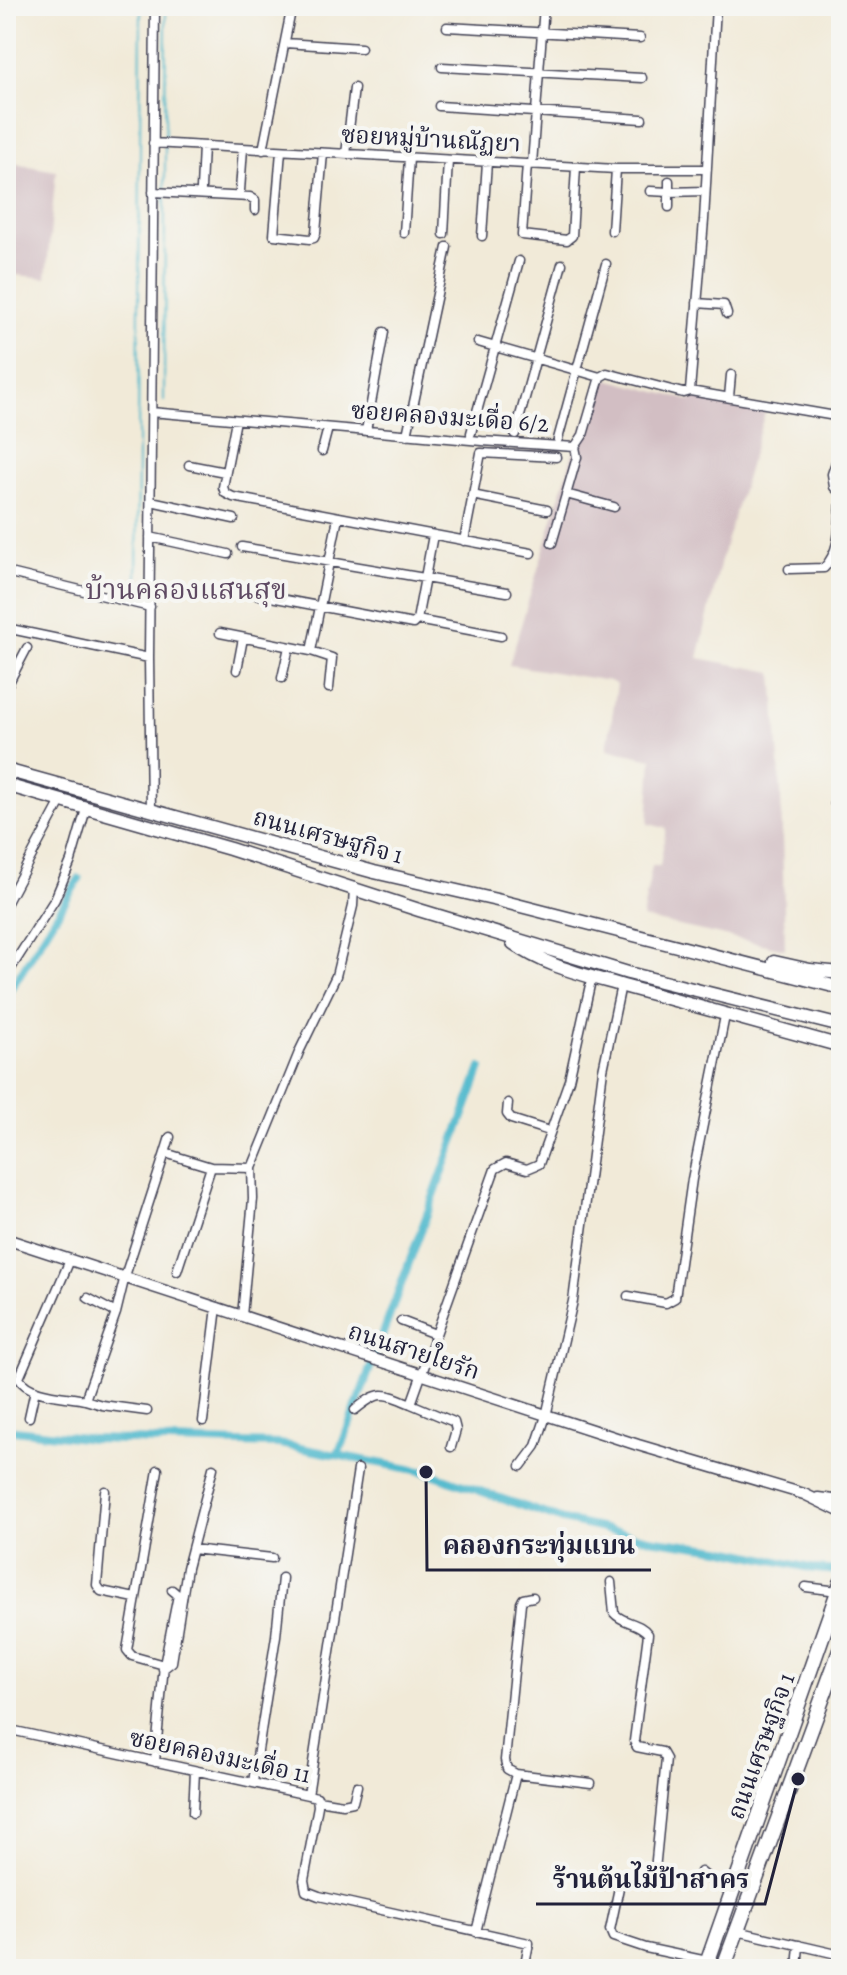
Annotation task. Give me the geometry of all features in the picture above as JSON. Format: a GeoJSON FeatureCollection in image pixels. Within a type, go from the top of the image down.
{"type":"FeatureCollection","features":[{"type":"Feature","properties":{"kind":"main road","name":"ถนนเศรษฐกิจ 1"},"geometry":{"type":"LineString","coordinates":[[6,770],[374,872],[521,906],[841,988]]}},
{"type":"Feature","properties":{"kind":"main road","name":"ถนนเศรษฐกิจ 1"},"geometry":{"type":"LineString","coordinates":[[6,785],[230,849],[628,973],[841,1026]]}},
{"type":"Feature","properties":{"kind":"main road"},"geometry":{"type":"LineString","coordinates":[[521,906],[555,909],[810,970],[841,973]]}},
{"type":"Feature","properties":{"kind":"main road"},"geometry":{"type":"LineString","coordinates":[[502,936],[531,954],[592,976],[725,1016],[841,1046]]}},
{"type":"Feature","properties":{"kind":"main road","name":"ถนนเศรษฐกิจ 1"},"geometry":{"type":"LineString","coordinates":[[706,1965],[840,1587]]}},
{"type":"Feature","properties":{"kind":"main road","name":"ถนนเศรษฐกิจ 1"},"geometry":{"type":"LineString","coordinates":[[723,1969],[841,1648]]}},
{"type":"Feature","properties":{"kind":"street"},"geometry":{"type":"LineString","coordinates":[[151,811],[149,658],[155,6]]}},
{"type":"Feature","properties":{"kind":"street"},"geometry":{"type":"LineString","coordinates":[[263,150],[292,6]]}},
{"type":"Feature","properties":{"kind":"street"},"geometry":{"type":"LineString","coordinates":[[544,6],[522,235],[567,240],[572,236],[576,167]]}},
{"type":"Feature","properties":{"kind":"street"},"geometry":{"type":"LineString","coordinates":[[690,391],[716,6]]}},
{"type":"Feature","properties":{"kind":"street"},"geometry":{"type":"LineString","coordinates":[[447,27],[640,38]]}},
{"type":"Feature","properties":{"kind":"street"},"geometry":{"type":"LineString","coordinates":[[285,43],[361,48]]}},
{"type":"Feature","properties":{"kind":"street"},"geometry":{"type":"LineString","coordinates":[[442,67],[642,78]]}},
{"type":"Feature","properties":{"kind":"street"},"geometry":{"type":"LineString","coordinates":[[346,154],[354,88]]}},
{"type":"Feature","properties":{"kind":"street"},"geometry":{"type":"LineString","coordinates":[[439,106],[642,119]]}},
{"type":"Feature","properties":{"kind":"street","name":"ซอยหมู่บ้านณัฏยา"},"geometry":{"type":"LineString","coordinates":[[153,143],[616,169],[707,169]]}},
{"type":"Feature","properties":{"kind":"street"},"geometry":{"type":"LineString","coordinates":[[201,189],[203,146]]}},
{"type":"Feature","properties":{"kind":"street"},"geometry":{"type":"LineString","coordinates":[[240,191],[243,148]]}},
{"type":"Feature","properties":{"kind":"street"},"geometry":{"type":"LineString","coordinates":[[281,151],[274,235],[310,239],[316,233],[323,153]]}},
{"type":"Feature","properties":{"kind":"street"},"geometry":{"type":"LineString","coordinates":[[404,233],[409,158]]}},
{"type":"Feature","properties":{"kind":"street"},"geometry":{"type":"LineString","coordinates":[[444,234],[448,160]]}},
{"type":"Feature","properties":{"kind":"street"},"geometry":{"type":"LineString","coordinates":[[482,236],[487,162]]}},
{"type":"Feature","properties":{"kind":"street"},"geometry":{"type":"LineString","coordinates":[[612,231],[616,169]]}},
{"type":"Feature","properties":{"kind":"street"},"geometry":{"type":"LineString","coordinates":[[669,181],[669,207]]}},
{"type":"Feature","properties":{"kind":"street"},"geometry":{"type":"LineString","coordinates":[[650,191],[705,191]]}},
{"type":"Feature","properties":{"kind":"street"},"geometry":{"type":"LineString","coordinates":[[153,192],[250,197],[255,200],[255,210]]}},
{"type":"Feature","properties":{"kind":"street"},"geometry":{"type":"LineString","coordinates":[[407,435],[447,247]]}},
{"type":"Feature","properties":{"kind":"street"},"geometry":{"type":"LineString","coordinates":[[471,433],[519,261]]}},
{"type":"Feature","properties":{"kind":"street"},"geometry":{"type":"LineString","coordinates":[[515,434],[562,264]]}},
{"type":"Feature","properties":{"kind":"street"},"geometry":{"type":"LineString","coordinates":[[558,439],[606,264]]}},
{"type":"Feature","properties":{"kind":"street"},"geometry":{"type":"LineString","coordinates":[[697,303],[724,305],[727,314]]}},
{"type":"Feature","properties":{"kind":"street"},"geometry":{"type":"LineString","coordinates":[[366,431],[384,332]]}},
{"type":"Feature","properties":{"kind":"street"},"geometry":{"type":"LineString","coordinates":[[478,342],[600,377],[607,373],[683,393],[690,391],[838,416],[841,440]]}},
{"type":"Feature","properties":{"kind":"street"},"geometry":{"type":"LineString","coordinates":[[729,397],[731,375]]}},
{"type":"Feature","properties":{"kind":"street","name":"ซอยคลองมะเดื่อ 6/2"},"geometry":{"type":"LineString","coordinates":[[151,412],[575,447],[583,435],[600,377]]}},
{"type":"Feature","properties":{"kind":"street"},"geometry":{"type":"LineString","coordinates":[[236,420],[223,487],[225,493],[233,497],[531,553]]}},
{"type":"Feature","properties":{"kind":"street"},"geometry":{"type":"LineString","coordinates":[[322,451],[328,428]]}},
{"type":"Feature","properties":{"kind":"street"},"geometry":{"type":"LineString","coordinates":[[552,543],[577,457],[575,447]]}},
{"type":"Feature","properties":{"kind":"street"},"geometry":{"type":"LineString","coordinates":[[841,448],[832,474],[834,487],[841,493]]}},
{"type":"Feature","properties":{"kind":"street"},"geometry":{"type":"LineString","coordinates":[[464,541],[481,453],[556,457]]}},
{"type":"Feature","properties":{"kind":"street"},"geometry":{"type":"LineString","coordinates":[[189,465],[225,472]]}},
{"type":"Feature","properties":{"kind":"street"},"geometry":{"type":"LineString","coordinates":[[566,494],[614,507]]}},
{"type":"Feature","properties":{"kind":"street"},"geometry":{"type":"LineString","coordinates":[[472,495],[547,510]]}},
{"type":"Feature","properties":{"kind":"street"},"geometry":{"type":"LineString","coordinates":[[151,501],[234,519]]}},
{"type":"Feature","properties":{"kind":"street"},"geometry":{"type":"LineString","coordinates":[[789,569],[824,568],[833,559],[841,502]]}},
{"type":"Feature","properties":{"kind":"street"},"geometry":{"type":"LineString","coordinates":[[311,651],[338,518]]}},
{"type":"Feature","properties":{"kind":"street"},"geometry":{"type":"LineString","coordinates":[[228,589],[413,624],[417,620],[433,535]]}},
{"type":"Feature","properties":{"kind":"street"},"geometry":{"type":"LineString","coordinates":[[150,537],[228,554]]}},
{"type":"Feature","properties":{"kind":"street"},"geometry":{"type":"LineString","coordinates":[[242,547],[507,592]]}},
{"type":"Feature","properties":{"kind":"street"},"geometry":{"type":"LineString","coordinates":[[6,572],[150,607]]}},
{"type":"Feature","properties":{"kind":"street"},"geometry":{"type":"LineString","coordinates":[[417,620],[501,636]]}},
{"type":"Feature","properties":{"kind":"street"},"geometry":{"type":"LineString","coordinates":[[6,628],[149,658]]}},
{"type":"Feature","properties":{"kind":"street"},"geometry":{"type":"LineString","coordinates":[[220,633],[332,658],[329,688]]}},
{"type":"Feature","properties":{"kind":"street"},"geometry":{"type":"LineString","coordinates":[[237,670],[243,638]]}},
{"type":"Feature","properties":{"kind":"street"},"geometry":{"type":"LineString","coordinates":[[282,678],[289,647]]}},
{"type":"Feature","properties":{"kind":"street"},"geometry":{"type":"LineString","coordinates":[[6,688],[27,648]]}},
{"type":"Feature","properties":{"kind":"street"},"geometry":{"type":"LineString","coordinates":[[6,904],[61,801]]}},
{"type":"Feature","properties":{"kind":"street"},"geometry":{"type":"LineString","coordinates":[[6,976],[55,899],[71,861],[86,809]]}},
{"type":"Feature","properties":{"kind":"street"},"geometry":{"type":"LineString","coordinates":[[242,1316],[253,1199],[252,1168],[300,1050],[336,976],[353,906],[354,887]]}},
{"type":"Feature","properties":{"kind":"street"},"geometry":{"type":"LineString","coordinates":[[411,1404],[495,1169],[506,1163],[527,1169],[539,1164],[569,1080],[592,976]]}},
{"type":"Feature","properties":{"kind":"street"},"geometry":{"type":"LineString","coordinates":[[521,1466],[536,1446],[546,1416],[573,1301],[601,1080],[621,985]]}},
{"type":"Feature","properties":{"kind":"street"},"geometry":{"type":"LineString","coordinates":[[628,1296],[666,1303],[675,1298],[692,1179],[725,1016]]}},
{"type":"Feature","properties":{"kind":"street"},"geometry":{"type":"LineString","coordinates":[[508,1103],[507,1114],[511,1119],[549,1131]]}},
{"type":"Feature","properties":{"kind":"street"},"geometry":{"type":"LineString","coordinates":[[85,1400],[116,1313],[170,1137]]}},
{"type":"Feature","properties":{"kind":"street"},"geometry":{"type":"LineString","coordinates":[[165,1153],[211,1167],[252,1168]]}},
{"type":"Feature","properties":{"kind":"street"},"geometry":{"type":"LineString","coordinates":[[177,1271],[211,1167]]}},
{"type":"Feature","properties":{"kind":"street","name":"ถนนสายใยรัก"},"geometry":{"type":"LineString","coordinates":[[6,1239],[546,1416],[812,1497],[841,1501]]}},
{"type":"Feature","properties":{"kind":"street"},"geometry":{"type":"LineString","coordinates":[[70,1260],[20,1372],[20,1382],[35,1390],[147,1411]]}},
{"type":"Feature","properties":{"kind":"street"},"geometry":{"type":"LineString","coordinates":[[88,1298],[116,1313]]}},
{"type":"Feature","properties":{"kind":"street"},"geometry":{"type":"LineString","coordinates":[[203,1421],[217,1307]]}},
{"type":"Feature","properties":{"kind":"street"},"geometry":{"type":"LineString","coordinates":[[401,1321],[435,1334]]}},
{"type":"Feature","properties":{"kind":"street"},"geometry":{"type":"LineString","coordinates":[[29,1417],[35,1390]]}},
{"type":"Feature","properties":{"kind":"street"},"geometry":{"type":"LineString","coordinates":[[355,1410],[376,1395],[389,1395],[454,1422],[456,1430],[451,1447]]}},
{"type":"Feature","properties":{"kind":"street"},"geometry":{"type":"LineString","coordinates":[[164,1667],[172,1662],[192,1549],[213,1468]]}},
{"type":"Feature","properties":{"kind":"street"},"geometry":{"type":"LineString","coordinates":[[308,1795],[358,1469]]}},
{"type":"Feature","properties":{"kind":"street"},"geometry":{"type":"LineString","coordinates":[[158,1470],[135,1598],[129,1653],[164,1667]]}},
{"type":"Feature","properties":{"kind":"street"},"geometry":{"type":"LineString","coordinates":[[105,1491],[97,1585],[101,1591],[135,1598]]}},
{"type":"Feature","properties":{"kind":"street","name":"ถนนสายใยรัก"},"geometry":{"type":"LineString","coordinates":[[812,1497],[841,1512]]}},
{"type":"Feature","properties":{"kind":"street"},"geometry":{"type":"LineString","coordinates":[[192,1549],[272,1558]]}},
{"type":"Feature","properties":{"kind":"street"},"geometry":{"type":"LineString","coordinates":[[253,1782],[282,1578]]}},
{"type":"Feature","properties":{"kind":"street"},"geometry":{"type":"LineString","coordinates":[[611,1582],[614,1613],[625,1622],[640,1626],[648,1634],[634,1741],[637,1747],[662,1752],[666,1759],[655,1870],[646,1881],[627,1879],[620,1883],[610,1930],[613,1937],[627,1943],[706,1965]]}},
{"type":"Feature","properties":{"kind":"street"},"geometry":{"type":"LineString","coordinates":[[806,1587],[840,1587]]}},
{"type":"Feature","properties":{"kind":"street"},"geometry":{"type":"LineString","coordinates":[[155,1762],[164,1667],[178,1595],[172,1590]]}},
{"type":"Feature","properties":{"kind":"street"},"geometry":{"type":"LineString","coordinates":[[533,1597],[523,1599],[521,1603],[505,1760],[507,1769],[516,1774],[591,1783]]}},
{"type":"Feature","properties":{"kind":"street","name":"ซอยคลองมะเดื่อ 11"},"geometry":{"type":"LineString","coordinates":[[6,1729],[317,1797],[304,1880],[306,1891],[529,1943],[524,1969]]}},
{"type":"Feature","properties":{"kind":"street"},"geometry":{"type":"LineString","coordinates":[[193,1813],[195,1771]]}},
{"type":"Feature","properties":{"kind":"street"},"geometry":{"type":"LineString","coordinates":[[476,1932],[516,1774]]}},
{"type":"Feature","properties":{"kind":"street"},"geometry":{"type":"LineString","coordinates":[[318,1800],[343,1804],[353,1802],[357,1786]]}},
{"type":"Feature","properties":{"kind":"street"},"geometry":{"type":"LineString","coordinates":[[701,1872],[732,1891]]}},
{"type":"Feature","properties":{"kind":"street"},"geometry":{"type":"LineString","coordinates":[[737,1931],[841,1955]]}},
{"type":"Feature","properties":{"kind":"street"},"geometry":{"type":"LineString","coordinates":[[797,1969],[799,1945]]}},
{"type":"Feature","properties":{"kind":"shaded area"},"geometry":{"type":"Polygon","coordinates":[[[6,162],[56,171],[46,278],[6,274],[6,162]]]}},
{"type":"Feature","properties":{"kind":"shaded area"},"geometry":{"type":"Polygon","coordinates":[[[603,378],[692,401],[694,397],[766,409],[721,560],[698,658],[773,672],[781,794],[785,949],[642,918],[652,866],[660,866],[666,828],[648,824],[652,759],[607,749],[617,685],[610,681],[509,665],[573,453],[603,378]]]}},
{"type":"Feature","properties":{"kind":"waterway"},"geometry":{"type":"LineString","coordinates":[[137,594],[141,6]]}},
{"type":"Feature","properties":{"kind":"waterway"},"geometry":{"type":"LineString","coordinates":[[165,140],[166,6]]}},
{"type":"Feature","properties":{"kind":"waterway"},"geometry":{"type":"LineString","coordinates":[[165,147],[165,188]]}},
{"type":"Feature","properties":{"kind":"waterway"},"geometry":{"type":"LineString","coordinates":[[164,401],[165,195]]}},
{"type":"Feature","properties":{"kind":"waterway"},"geometry":{"type":"LineString","coordinates":[[6,997],[79,879]]}},
{"type":"Feature","properties":{"kind":"waterway"},"geometry":{"type":"LineString","coordinates":[[338,1455],[481,1068]]}},
{"type":"Feature","properties":{"kind":"waterway"},"geometry":{"type":"LineString","coordinates":[[6,1429],[92,1439],[279,1444],[426,1472],[563,1520],[649,1539],[841,1571]]}},
{"type":"Feature","properties":{"kind":"place","name":"คลองกระทุ่มแบน"},"geometry":{"type":"Point","coordinates":[426,1472]}},
{"type":"Feature","properties":{"kind":"place","name":"ร้านต้นไม้ป้าสาคร"},"geometry":{"type":"Point","coordinates":[798,1779]}},
{"type":"Feature","properties":{"kind":"district","name":"บ้านคลองแสนสุข"},"geometry":{"type":"Point","coordinates":[186,589]}}]}
